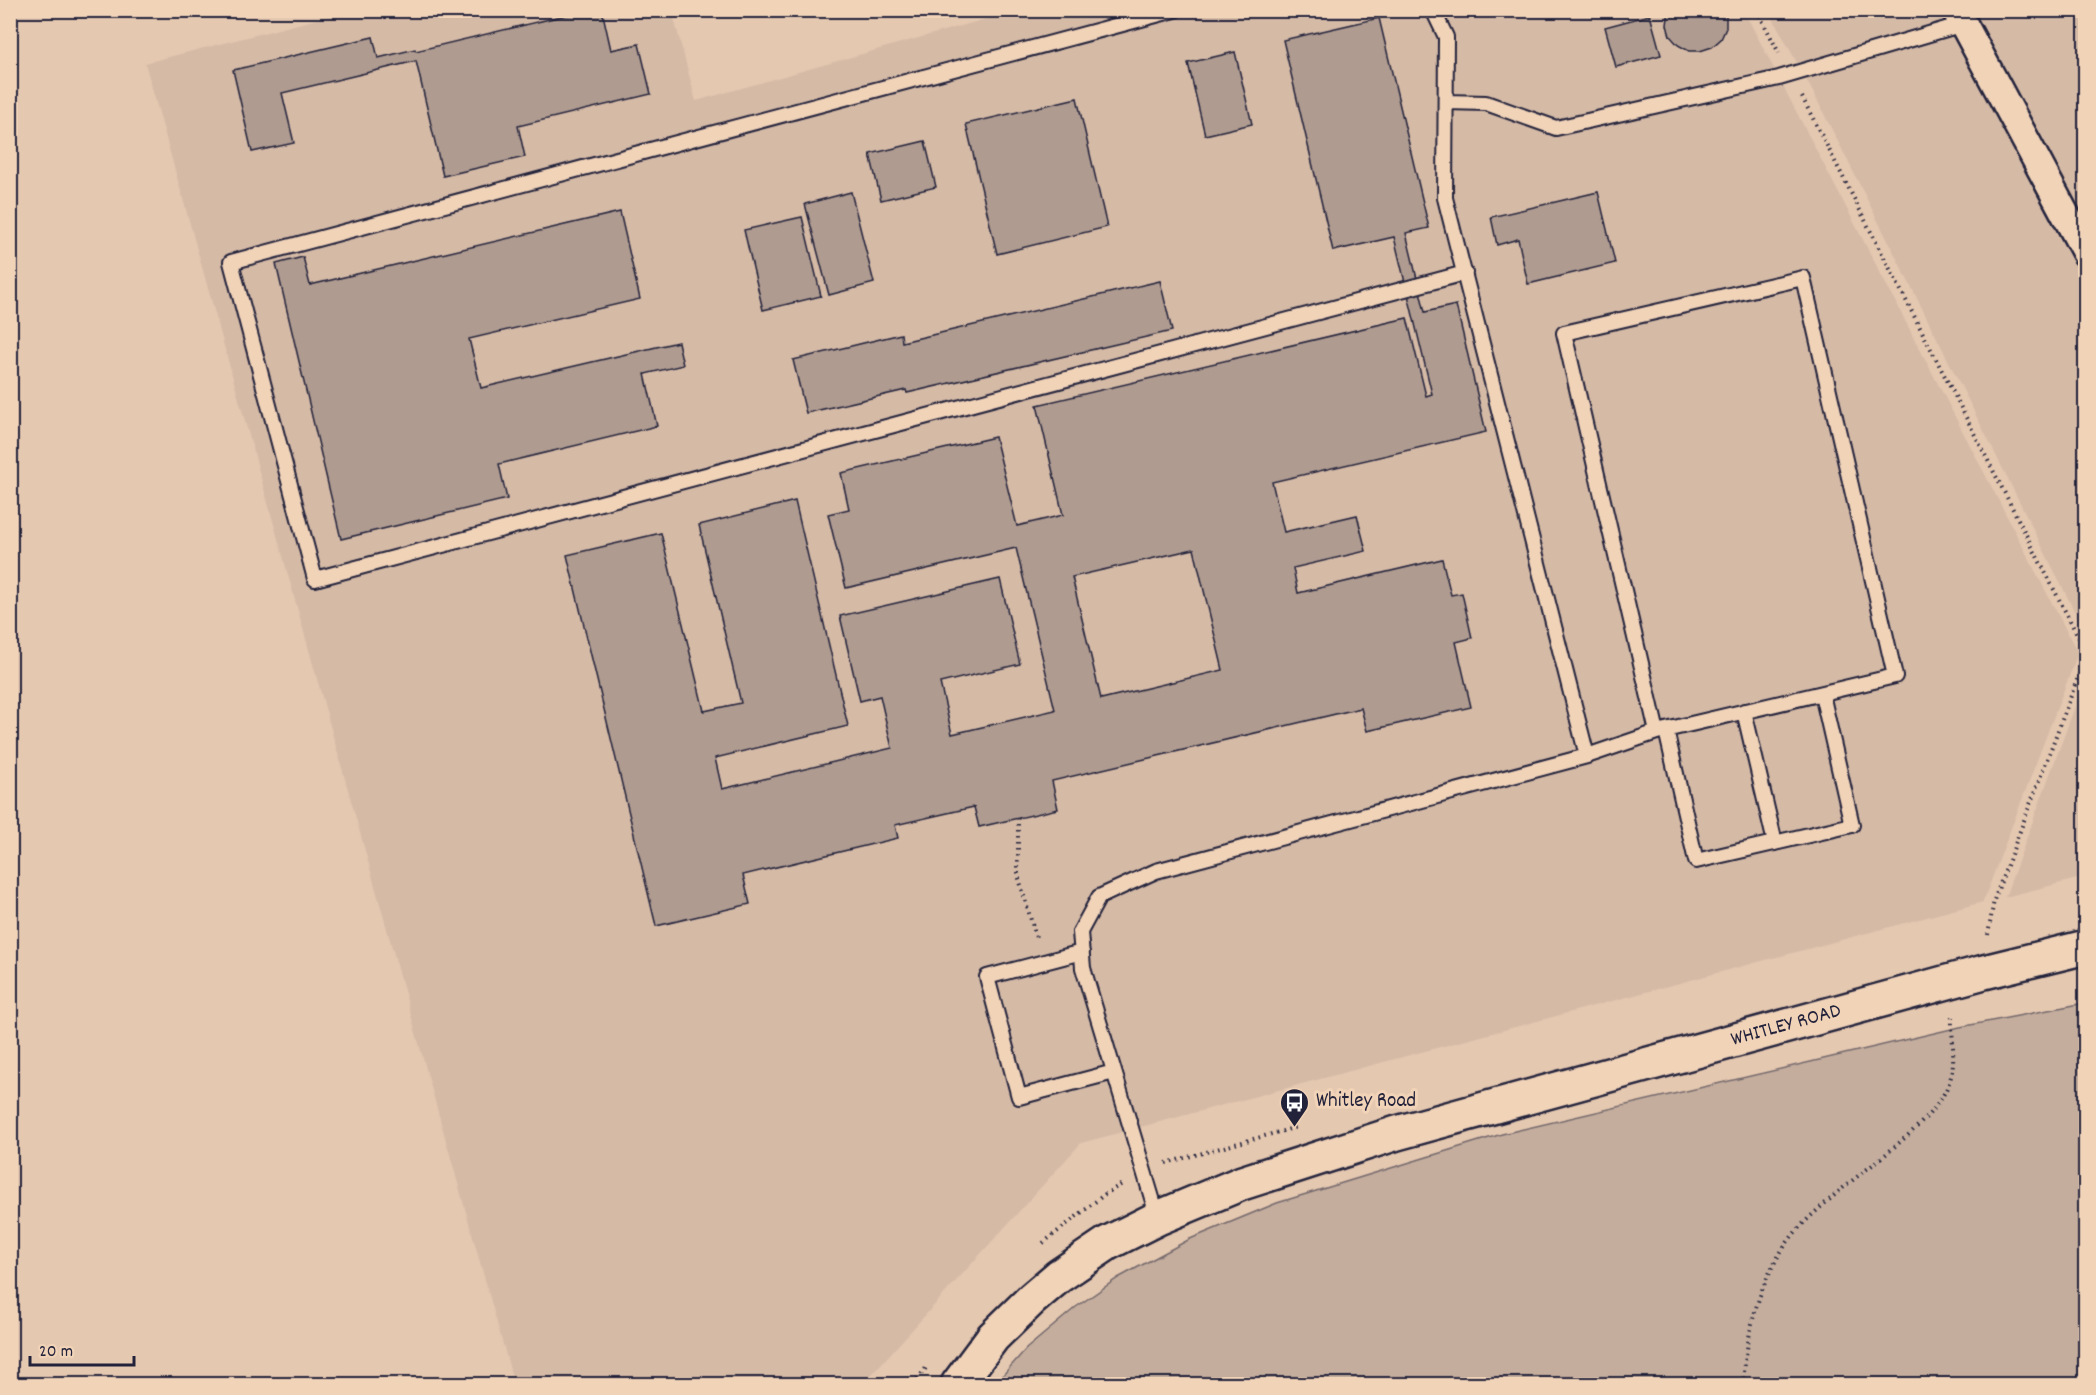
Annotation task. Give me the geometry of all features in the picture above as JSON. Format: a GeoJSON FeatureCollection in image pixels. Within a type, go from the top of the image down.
{"type":"FeatureCollection","features":[{"type":"Feature","properties":{"kind":"main road","name":"WHITLEY ROAD"},"geometry":{"type":"LineString","coordinates":[[958,1384],[993,1337],[1059,1276],[1108,1243],[1158,1218],[1242,1183],[1397,1133],[2085,946]]}},
{"type":"Feature","properties":{"kind":"street"},"geometry":{"type":"LineString","coordinates":[[1959,17],[2084,247]]}},
{"type":"Feature","properties":{"kind":"lane"},"geometry":{"type":"LineString","coordinates":[[1175,10],[231,262],[315,579],[1465,273]]}},
{"type":"Feature","properties":{"kind":"lane"},"geometry":{"type":"LineString","coordinates":[[1433,10],[1446,37],[1445,198],[1587,756]]}},
{"type":"Feature","properties":{"kind":"lane"},"geometry":{"type":"LineString","coordinates":[[1446,102],[1485,103],[1556,128],[1791,75],[1959,17]]}},
{"type":"Feature","properties":{"kind":"lane"},"geometry":{"type":"LineString","coordinates":[[1158,1218],[1083,968],[1080,932],[1099,897],[1156,871],[1587,756],[1661,731],[1895,676],[1803,278],[1564,333],[1661,731],[1696,861],[1852,825],[1822,694]]}},
{"type":"Feature","properties":{"kind":"lane"},"geometry":{"type":"LineString","coordinates":[[1744,711],[1775,843]]}},
{"type":"Feature","properties":{"kind":"lane"},"geometry":{"type":"LineString","coordinates":[[1082,952],[987,977],[1019,1097],[1114,1072]]}},
{"type":"Feature","properties":{"kind":"path"},"geometry":{"type":"LineString","coordinates":[[1757,10],[2085,654],[1994,900],[1984,972]]}},
{"type":"Feature","properties":{"kind":"path"},"geometry":{"type":"LineString","coordinates":[[1018,818],[1018,875],[1043,962]]}},
{"type":"Feature","properties":{"kind":"path"},"geometry":{"type":"LineString","coordinates":[[1743,1384],[1746,1350],[1756,1308],[1781,1251],[1810,1217],[1901,1142],[1934,1108],[1949,1082],[1953,1053]]}},
{"type":"Feature","properties":{"kind":"shaded area"},"geometry":{"type":"Polygon","coordinates":[[[349,11],[672,11],[696,101],[1014,11],[1744,11],[2078,653],[1983,902],[1081,1143],[863,1384],[514,1384],[145,63],[349,11]]]}},
{"type":"Feature","properties":{"kind":"shaded area"},"geometry":{"type":"Polygon","coordinates":[[[1769,11],[2085,11],[2085,632],[1814,94],[1769,11]]]}},
{"type":"Feature","properties":{"kind":"shaded area"},"geometry":{"type":"Polygon","coordinates":[[[2085,679],[2085,877],[2005,897],[2085,679]]]}},
{"type":"Feature","properties":{"kind":"shaded area"},"geometry":{"type":"Polygon","coordinates":[[[2085,1003],[2085,1384],[995,1384],[1026,1349],[1076,1307],[1118,1278],[1190,1239],[1277,1203],[1502,1134],[1960,1027],[2085,1003]]]}},
{"type":"Feature","properties":{"kind":"building"},"geometry":{"type":"Polygon","coordinates":[[[587,10],[602,10],[611,50],[639,44],[651,94],[518,126],[525,157],[443,176],[416,61],[282,93],[294,143],[252,152],[233,70],[373,37],[378,58],[587,10]]]}},
{"type":"Feature","properties":{"kind":"building"},"geometry":{"type":"Polygon","coordinates":[[[1669,10],[1724,10],[1726,28],[1721,39],[1712,47],[1700,51],[1689,51],[1678,45],[1670,36],[1667,25],[1669,10]]]}},
{"type":"Feature","properties":{"kind":"building"},"geometry":{"type":"Polygon","coordinates":[[[1650,15],[1661,55],[1616,67],[1605,27],[1650,15]]]}},
{"type":"Feature","properties":{"kind":"building"},"geometry":{"type":"Polygon","coordinates":[[[1379,18],[1429,228],[1406,233],[1425,312],[1456,305],[1486,432],[1272,482],[1284,532],[1357,515],[1366,551],[1293,568],[1298,593],[1442,559],[1451,595],[1462,593],[1472,638],[1456,642],[1471,707],[1367,731],[1361,708],[1052,781],[1058,809],[979,827],[974,807],[895,825],[898,838],[743,875],[750,904],[656,926],[567,555],[661,533],[704,711],[741,703],[699,525],[795,501],[848,726],[715,758],[722,789],[892,748],[880,696],[860,701],[840,616],[1000,579],[1020,664],[940,683],[952,734],[1055,710],[1016,548],[846,588],[828,514],[849,509],[841,473],[995,437],[1017,526],[1063,515],[1037,405],[1407,318],[1426,396],[1432,394],[1394,237],[1333,251],[1283,40],[1379,18]],[[1194,549],[1072,577],[1101,699],[1223,670],[1194,549]]]}},
{"type":"Feature","properties":{"kind":"building"},"geometry":{"type":"Polygon","coordinates":[[[1235,52],[1252,124],[1205,135],[1188,63],[1235,52]]]}},
{"type":"Feature","properties":{"kind":"building"},"geometry":{"type":"Polygon","coordinates":[[[1077,98],[1107,227],[997,254],[966,124],[1077,98]]]}},
{"type":"Feature","properties":{"kind":"building"},"geometry":{"type":"Polygon","coordinates":[[[925,141],[936,187],[881,200],[870,154],[925,141]]]}},
{"type":"Feature","properties":{"kind":"building"},"geometry":{"type":"Polygon","coordinates":[[[851,192],[874,283],[829,295],[805,204],[851,192]]]}},
{"type":"Feature","properties":{"kind":"building"},"geometry":{"type":"Polygon","coordinates":[[[1598,192],[1615,263],[1528,284],[1518,239],[1497,245],[1491,217],[1598,192]]]}},
{"type":"Feature","properties":{"kind":"building"},"geometry":{"type":"Polygon","coordinates":[[[620,212],[640,299],[469,339],[481,388],[678,342],[683,365],[645,374],[657,426],[499,464],[507,499],[341,539],[276,264],[303,257],[310,285],[620,212]]]}},
{"type":"Feature","properties":{"kind":"building"},"geometry":{"type":"Polygon","coordinates":[[[802,217],[821,296],[763,310],[744,230],[802,217]]]}},
{"type":"Feature","properties":{"kind":"building"},"geometry":{"type":"Polygon","coordinates":[[[1160,281],[1172,331],[907,393],[906,390],[806,413],[793,360],[901,334],[902,342],[1160,281]]]}},
{"type":"Feature","properties":{"kind":"place","name":"Whitley Road"},"geometry":{"type":"Point","coordinates":[1295,1128]}}]}
